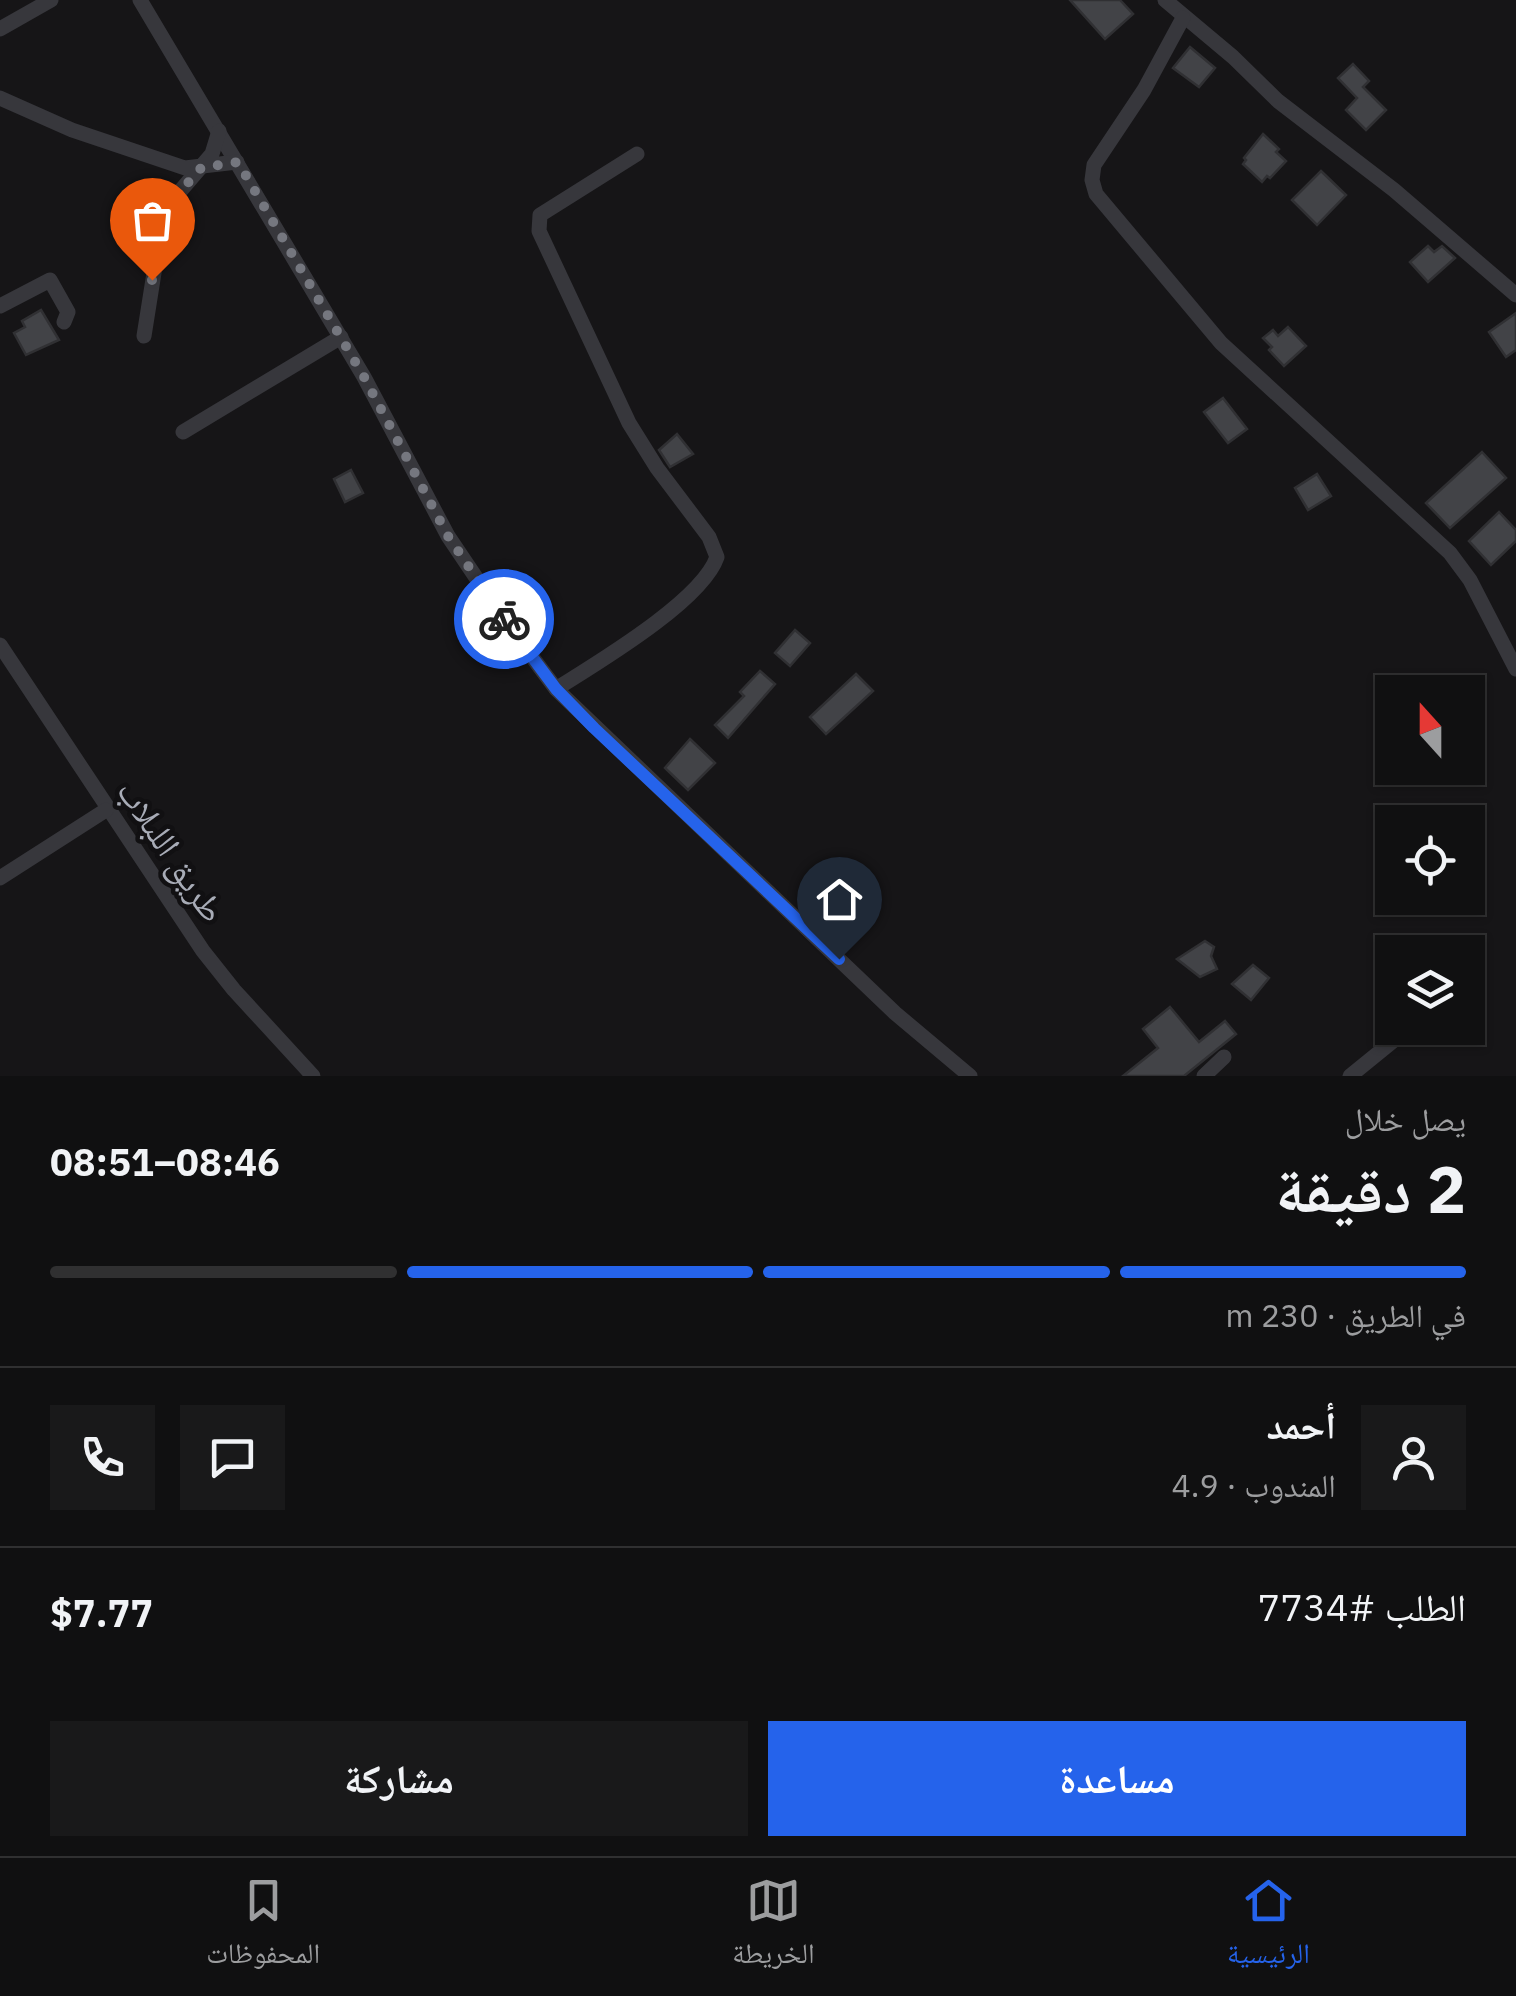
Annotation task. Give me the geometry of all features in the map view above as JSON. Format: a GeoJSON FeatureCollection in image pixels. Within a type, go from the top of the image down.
{"type":"FeatureCollection","features":[{"type":"Feature","properties":{"kind":"street"},"geometry":{"type":"LineString","coordinates":[[0,30],[51,0]]}},
{"type":"Feature","properties":{"kind":"street"},"geometry":{"type":"LineString","coordinates":[[140,0],[341,338],[448,536],[556,689],[895,1012],[970,1076]]}},
{"type":"Feature","properties":{"kind":"street"},"geometry":{"type":"LineString","coordinates":[[1165,0],[1278,101],[1394,190],[1516,295]]}},
{"type":"Feature","properties":{"kind":"street"},"geometry":{"type":"LineString","coordinates":[[1183,18],[1144,90],[1094,165],[1092,180],[1096,194],[1221,343],[1450,553],[1470,580],[1516,669]]}},
{"type":"Feature","properties":{"kind":"street"},"geometry":{"type":"LineString","coordinates":[[0,98],[108,143],[185,168],[238,162]]}},
{"type":"Feature","properties":{"kind":"street"},"geometry":{"type":"LineString","coordinates":[[144,336],[164,210],[212,154],[219,132]]}},
{"type":"Feature","properties":{"kind":"street"},"geometry":{"type":"LineString","coordinates":[[556,689],[670,610],[714,567],[718,556],[709,536],[656,468],[630,423],[539,231],[540,215],[637,154]]}},
{"type":"Feature","properties":{"kind":"street"},"geometry":{"type":"LineString","coordinates":[[0,306],[50,280],[68,312],[64,322]]}},
{"type":"Feature","properties":{"kind":"street"},"geometry":{"type":"LineString","coordinates":[[183,432],[341,338]]}},
{"type":"Feature","properties":{"kind":"street","name":"طريق اللبلاب"},"geometry":{"type":"LineString","coordinates":[[0,644],[106,810],[203,951],[313,1076]]}},
{"type":"Feature","properties":{"kind":"street"},"geometry":{"type":"LineString","coordinates":[[0,878],[106,810]]}},
{"type":"Feature","properties":{"kind":"street"},"geometry":{"type":"LineString","coordinates":[[1350,1076],[1388,1045]]}},
{"type":"Feature","properties":{"kind":"street"},"geometry":{"type":"LineString","coordinates":[[1204,1076],[1224,1058]]}},
{"type":"Feature","properties":{"kind":"building"},"geometry":{"type":"Polygon","coordinates":[[[1070,0],[1120,0],[1133,14],[1105,39],[1070,0]]]}},
{"type":"Feature","properties":{"kind":"building"},"geometry":{"type":"Polygon","coordinates":[[[1190,47],[1215,68],[1199,87],[1173,68],[1190,47]]]}},
{"type":"Feature","properties":{"kind":"building"},"geometry":{"type":"Polygon","coordinates":[[[1353,64],[1369,81],[1363,87],[1386,110],[1366,130],[1346,110],[1357,98],[1338,78],[1353,64]]]}},
{"type":"Feature","properties":{"kind":"building"},"geometry":{"type":"Polygon","coordinates":[[[1263,134],[1286,161],[1262,182],[1243,164],[1263,134]]]}},
{"type":"Feature","properties":{"kind":"building"},"geometry":{"type":"Polygon","coordinates":[[[1321,171],[1346,195],[1317,225],[1292,200],[1321,171]]]}},
{"type":"Feature","properties":{"kind":"building"},"geometry":{"type":"Polygon","coordinates":[[[1428,246],[1434,252],[1442,246],[1455,258],[1428,282],[1410,262],[1428,246]]]}},
{"type":"Feature","properties":{"kind":"building"},"geometry":{"type":"Polygon","coordinates":[[[41,310],[59,340],[26,355],[14,333],[25,327],[22,321],[41,310]]]}},
{"type":"Feature","properties":{"kind":"building"},"geometry":{"type":"Polygon","coordinates":[[[1516,313],[1516,350],[1506,357],[1489,332],[1516,313]]]}},
{"type":"Feature","properties":{"kind":"building"},"geometry":{"type":"Polygon","coordinates":[[[1288,327],[1306,346],[1284,366],[1263,338],[1273,330],[1278,336],[1288,327]]]}},
{"type":"Feature","properties":{"kind":"building"},"geometry":{"type":"Polygon","coordinates":[[[1223,398],[1247,429],[1228,443],[1204,412],[1223,398]]]}},
{"type":"Feature","properties":{"kind":"building"},"geometry":{"type":"Polygon","coordinates":[[[677,434],[693,454],[670,467],[659,450],[677,434]]]}},
{"type":"Feature","properties":{"kind":"building"},"geometry":{"type":"Polygon","coordinates":[[[1482,452],[1506,478],[1450,528],[1426,503],[1482,452]]]}},
{"type":"Feature","properties":{"kind":"building"},"geometry":{"type":"Polygon","coordinates":[[[351,470],[363,493],[345,502],[334,479],[351,470]]]}},
{"type":"Feature","properties":{"kind":"building"},"geometry":{"type":"Polygon","coordinates":[[[1317,474],[1331,496],[1308,510],[1295,488],[1317,474]]]}},
{"type":"Feature","properties":{"kind":"building"},"geometry":{"type":"Polygon","coordinates":[[[1499,512],[1516,530],[1516,541],[1491,565],[1469,541],[1499,512]]]}},
{"type":"Feature","properties":{"kind":"building"},"geometry":{"type":"Polygon","coordinates":[[[795,630],[810,643],[790,666],[775,653],[795,630]]]}},
{"type":"Feature","properties":{"kind":"building"},"geometry":{"type":"Polygon","coordinates":[[[760,671],[775,684],[728,738],[715,725],[744,696],[740,692],[760,671]]]}},
{"type":"Feature","properties":{"kind":"building"},"geometry":{"type":"Polygon","coordinates":[[[856,674],[873,691],[826,734],[810,717],[856,674]]]}},
{"type":"Feature","properties":{"kind":"building"},"geometry":{"type":"Polygon","coordinates":[[[690,739],[715,763],[688,790],[665,768],[690,739]]]}},
{"type":"Feature","properties":{"kind":"building"},"geometry":{"type":"Polygon","coordinates":[[[1205,941],[1214,947],[1211,956],[1217,969],[1200,977],[1177,959],[1205,941]]]}},
{"type":"Feature","properties":{"kind":"building"},"geometry":{"type":"Polygon","coordinates":[[[1253,965],[1269,978],[1251,1000],[1232,984],[1253,965]]]}},
{"type":"Feature","properties":{"kind":"building"},"geometry":{"type":"Polygon","coordinates":[[[1170,1007],[1199,1042],[1225,1021],[1236,1034],[1184,1076],[1123,1076],[1158,1048],[1143,1029],[1170,1007]]]}},
{"type":"Feature","properties":{"kind":"way so far"},"geometry":{"type":"LineString","coordinates":[[152,280],[164,210],[201,168],[238,162],[364,377],[448,536],[504,619]]}},
{"type":"Feature","properties":{"kind":"route"},"geometry":{"type":"LineString","coordinates":[[504,619],[556,689],[594,728],[839,959]]}}]}
